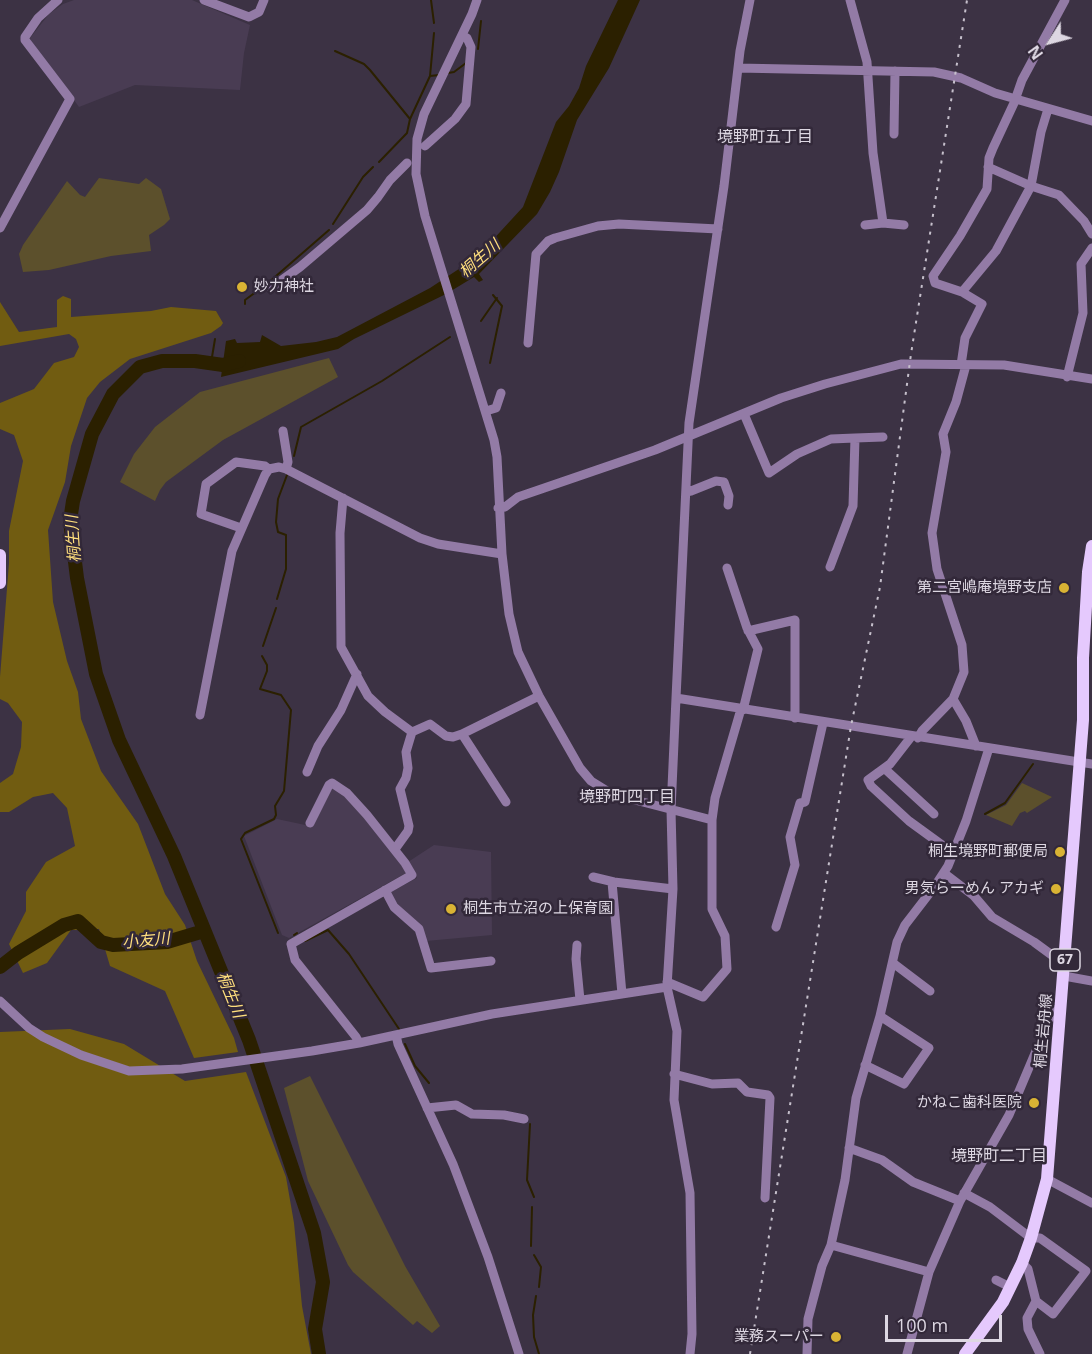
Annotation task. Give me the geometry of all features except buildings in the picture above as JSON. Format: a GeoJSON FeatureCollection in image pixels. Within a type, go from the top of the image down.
{"type":"FeatureCollection","features":[{"type":"Feature","properties":{"kind":"main road","name":"桐生岩舟線"},"geometry":{"type":"LineString","coordinates":[[965,1354],[1003,1302],[1022,1263],[1047,1179],[1064,970],[1086,763],[1083,658],[1092,546]]}},
{"type":"Feature","properties":{"kind":"main road"},"geometry":{"type":"LineString","coordinates":[[0,555],[0,583]]}},
{"type":"Feature","properties":{"kind":"street"},"geometry":{"type":"LineString","coordinates":[[0,228],[70,99],[25,40],[38,18],[58,0]]}},
{"type":"Feature","properties":{"kind":"street"},"geometry":{"type":"LineString","coordinates":[[204,0],[249,17],[259,12],[264,0]]}},
{"type":"Feature","properties":{"kind":"street"},"geometry":{"type":"LineString","coordinates":[[477,0],[430,98],[420,125],[416,148],[417,182],[425,216],[486,411],[497,457],[498,508],[508,614],[518,652],[539,696],[580,768],[591,782],[612,794],[712,820]]}},
{"type":"Feature","properties":{"kind":"street"},"geometry":{"type":"LineString","coordinates":[[690,1354],[692,1334],[690,1193],[674,1100],[677,1031],[667,984],[674,889],[672,810],[676,698],[689,436],[738,68],[750,0]]}},
{"type":"Feature","properties":{"kind":"street"},"geometry":{"type":"LineString","coordinates":[[850,0],[868,70],[873,153],[883,223]]}},
{"type":"Feature","properties":{"kind":"street"},"geometry":{"type":"LineString","coordinates":[[953,853],[918,828],[871,786],[868,780],[885,769],[953,699],[964,672],[963,653],[937,569],[932,533],[946,452],[944,434],[956,402],[964,365],[965,338],[982,304],[962,292],[935,283],[933,276],[960,236],[987,189],[988,167],[993,148],[1016,99],[1022,80],[1065,0]]}},
{"type":"Feature","properties":{"kind":"street"},"geometry":{"type":"LineString","coordinates":[[425,146],[455,119],[466,104],[471,46],[467,38],[462,35]]}},
{"type":"Feature","properties":{"kind":"street"},"geometry":{"type":"LineString","coordinates":[[738,68],[945,74],[961,78],[995,93],[1092,122]]}},
{"type":"Feature","properties":{"kind":"street"},"geometry":{"type":"LineString","coordinates":[[894,134],[895,71]]}},
{"type":"Feature","properties":{"kind":"street"},"geometry":{"type":"LineString","coordinates":[[962,292],[996,251],[1031,186],[1041,132],[1048,109]]}},
{"type":"Feature","properties":{"kind":"street"},"geometry":{"type":"LineString","coordinates":[[271,288],[300,267],[367,210],[390,180],[407,164]]}},
{"type":"Feature","properties":{"kind":"street"},"geometry":{"type":"LineString","coordinates":[[988,167],[1031,186],[1059,195],[1084,221],[1092,234]]}},
{"type":"Feature","properties":{"kind":"street"},"geometry":{"type":"LineString","coordinates":[[865,225],[883,223],[904,225]]}},
{"type":"Feature","properties":{"kind":"street"},"geometry":{"type":"LineString","coordinates":[[528,343],[536,254],[548,242],[598,226],[619,224],[718,229]]}},
{"type":"Feature","properties":{"kind":"street"},"geometry":{"type":"LineString","coordinates":[[1067,377],[1083,313],[1081,264],[1092,248]]}},
{"type":"Feature","properties":{"kind":"street"},"geometry":{"type":"LineString","coordinates":[[498,508],[505,507],[518,497],[655,450],[781,398],[901,364],[1004,365],[1092,380]]}},
{"type":"Feature","properties":{"kind":"street"},"geometry":{"type":"LineString","coordinates":[[486,411],[496,408],[501,393]]}},
{"type":"Feature","properties":{"kind":"street"},"geometry":{"type":"LineString","coordinates":[[744,414],[769,473],[797,453],[831,438],[883,437]]}},
{"type":"Feature","properties":{"kind":"street"},"geometry":{"type":"LineString","coordinates":[[283,431],[288,462],[286,469]]}},
{"type":"Feature","properties":{"kind":"street"},"geometry":{"type":"LineString","coordinates":[[830,567],[853,506],[855,438]]}},
{"type":"Feature","properties":{"kind":"street"},"geometry":{"type":"LineString","coordinates":[[241,528],[201,514],[207,484],[236,462],[265,466],[269,470]]}},
{"type":"Feature","properties":{"kind":"street"},"geometry":{"type":"LineString","coordinates":[[200,715],[232,551],[269,470],[276,467],[286,469],[426,541],[502,554]]}},
{"type":"Feature","properties":{"kind":"street"},"geometry":{"type":"LineString","coordinates":[[686,492],[716,481],[724,482],[729,496],[728,505]]}},
{"type":"Feature","properties":{"kind":"street"},"geometry":{"type":"LineString","coordinates":[[343,498],[340,534],[341,647],[368,696],[412,732]]}},
{"type":"Feature","properties":{"kind":"street"},"geometry":{"type":"LineString","coordinates":[[0,1001],[36,1032],[81,1055],[129,1071],[182,1069],[308,1052],[492,1014],[622,994],[667,984],[703,997],[727,969],[724,936],[712,909],[712,820],[716,798],[758,649],[748,631],[727,567]]}},
{"type":"Feature","properties":{"kind":"street"},"geometry":{"type":"LineString","coordinates":[[748,631],[795,620],[795,718]]}},
{"type":"Feature","properties":{"kind":"street"},"geometry":{"type":"LineString","coordinates":[[307,772],[318,746],[341,710],[357,675]]}},
{"type":"Feature","properties":{"kind":"street"},"geometry":{"type":"LineString","coordinates":[[395,849],[409,826],[400,789],[406,778],[408,768],[406,752],[412,732],[430,724],[448,737],[462,734],[539,696]]}},
{"type":"Feature","properties":{"kind":"street"},"geometry":{"type":"LineString","coordinates":[[676,698],[1086,763]]}},
{"type":"Feature","properties":{"kind":"street"},"geometry":{"type":"LineString","coordinates":[[953,699],[966,721],[976,746]]}},
{"type":"Feature","properties":{"kind":"street"},"geometry":{"type":"LineString","coordinates":[[1083,720],[1092,706]]}},
{"type":"Feature","properties":{"kind":"street"},"geometry":{"type":"LineString","coordinates":[[776,927],[795,865],[790,837],[800,802],[805,802],[823,723]]}},
{"type":"Feature","properties":{"kind":"street"},"geometry":{"type":"LineString","coordinates":[[462,734],[506,802]]}},
{"type":"Feature","properties":{"kind":"street"},"geometry":{"type":"LineString","coordinates":[[807,1354],[808,1319],[822,1266],[831,1245],[845,1180],[856,1098],[901,933],[944,873],[966,821],[990,748]]}},
{"type":"Feature","properties":{"kind":"street"},"geometry":{"type":"LineString","coordinates":[[885,769],[934,814]]}},
{"type":"Feature","properties":{"kind":"street"},"geometry":{"type":"LineString","coordinates":[[310,823],[332,783],[347,793],[395,849],[412,875],[291,944],[295,960],[359,1043]]}},
{"type":"Feature","properties":{"kind":"street"},"geometry":{"type":"LineString","coordinates":[[944,873],[974,896],[992,917],[1034,942],[1064,970],[1092,981]]}},
{"type":"Feature","properties":{"kind":"street"},"geometry":{"type":"LineString","coordinates":[[593,877],[612,882],[674,889]]}},
{"type":"Feature","properties":{"kind":"street"},"geometry":{"type":"LineString","coordinates":[[612,882],[622,994]]}},
{"type":"Feature","properties":{"kind":"street"},"geometry":{"type":"LineString","coordinates":[[385,890],[394,907],[419,929],[431,968],[491,961]]}},
{"type":"Feature","properties":{"kind":"street"},"geometry":{"type":"LineString","coordinates":[[577,945],[580,1000]]}},
{"type":"Feature","properties":{"kind":"street"},"geometry":{"type":"LineString","coordinates":[[893,963],[930,991]]}},
{"type":"Feature","properties":{"kind":"street"},"geometry":{"type":"LineString","coordinates":[[907,1354],[929,1272],[962,1197],[1009,1115],[1052,1013],[1061,1005]]}},
{"type":"Feature","properties":{"kind":"street"},"geometry":{"type":"LineString","coordinates":[[865,1065],[904,1084],[929,1048],[880,1016]]}},
{"type":"Feature","properties":{"kind":"street"},"geometry":{"type":"LineString","coordinates":[[396,1035],[398,1044],[453,1164],[488,1257],[519,1354]]}},
{"type":"Feature","properties":{"kind":"street"},"geometry":{"type":"LineString","coordinates":[[674,1074],[712,1084],[738,1083],[747,1092],[768,1095],[771,1098],[765,1198]]}},
{"type":"Feature","properties":{"kind":"street"},"geometry":{"type":"LineString","coordinates":[[427,1108],[456,1105],[472,1113],[524,1119]]}},
{"type":"Feature","properties":{"kind":"street"},"geometry":{"type":"LineString","coordinates":[[849,1148],[882,1160],[913,1182],[990,1207],[1031,1238],[1040,1238],[1086,1271],[1053,1314],[1036,1301]]}},
{"type":"Feature","properties":{"kind":"street"},"geometry":{"type":"LineString","coordinates":[[1047,1179],[1092,1203]]}},
{"type":"Feature","properties":{"kind":"street"},"geometry":{"type":"LineString","coordinates":[[831,1245],[929,1272]]}},
{"type":"Feature","properties":{"kind":"street"},"geometry":{"type":"LineString","coordinates":[[1022,1263],[1028,1269],[1036,1301],[1027,1322],[1032,1341],[1040,1354]]}},
{"type":"Feature","properties":{"kind":"street"},"geometry":{"type":"LineString","coordinates":[[996,1280],[1010,1287]]}},
{"type":"Feature","properties":{"kind":"shaded area"},"geometry":{"type":"Polygon","coordinates":[[[74,0],[192,0],[250,25],[240,90],[135,85],[79,107],[30,38],[49,14],[63,4],[74,0]]]}},
{"type":"Feature","properties":{"kind":"shaded area"},"geometry":{"type":"Polygon","coordinates":[[[99,178],[139,184],[146,178],[161,189],[170,219],[149,235],[151,251],[111,256],[49,270],[23,272],[19,254],[23,245],[67,181],[80,195],[85,197],[99,178]]]}},
{"type":"Feature","properties":{"kind":"shaded area"},"geometry":{"type":"Polygon","coordinates":[[[63,296],[71,299],[71,317],[151,311],[171,307],[216,311],[223,323],[211,333],[130,359],[100,382],[87,398],[71,446],[65,482],[48,530],[53,602],[67,661],[78,692],[81,719],[101,771],[138,824],[165,894],[185,925],[197,961],[234,1038],[238,1052],[194,1058],[165,991],[110,966],[99,929],[71,930],[47,963],[23,973],[9,944],[26,911],[26,892],[46,862],[75,846],[67,808],[53,793],[33,797],[9,812],[0,812],[0,783],[13,774],[21,747],[22,722],[8,703],[0,699],[0,677],[9,563],[9,531],[23,461],[14,435],[0,429],[0,403],[34,389],[54,363],[74,357],[79,347],[76,339],[69,334],[0,346],[0,302],[19,332],[57,327],[57,300],[63,296]]]}},
{"type":"Feature","properties":{"kind":"shaded area"},"geometry":{"type":"Polygon","coordinates":[[[329,358],[338,377],[223,440],[166,482],[155,501],[120,482],[134,454],[155,427],[200,392],[329,358]]]}},
{"type":"Feature","properties":{"kind":"shaded area"},"geometry":{"type":"Polygon","coordinates":[[[1022,783],[1052,797],[1027,813],[1025,811],[1020,813],[1012,826],[986,815],[1006,805],[1022,783]]]}},
{"type":"Feature","properties":{"kind":"shaded area"},"geometry":{"type":"Polygon","coordinates":[[[330,787],[345,794],[392,849],[406,873],[289,938],[282,935],[244,836],[277,819],[310,826],[330,787]]]}},
{"type":"Feature","properties":{"kind":"shaded area"},"geometry":{"type":"Polygon","coordinates":[[[434,845],[491,852],[492,935],[426,941],[395,904],[389,893],[417,878],[408,862],[434,845]]]}},
{"type":"Feature","properties":{"kind":"shaded area"},"geometry":{"type":"Polygon","coordinates":[[[70,1029],[124,1044],[185,1081],[246,1072],[286,1177],[294,1223],[302,1306],[311,1354],[0,1354],[0,1032],[70,1029]]]}},
{"type":"Feature","properties":{"kind":"shaded area"},"geometry":{"type":"Polygon","coordinates":[[[310,1076],[405,1266],[440,1326],[432,1333],[417,1321],[413,1325],[353,1272],[308,1181],[284,1088],[310,1076]]]}},
{"type":"Feature","properties":{"kind":"water"},"geometry":{"type":"Polygon","coordinates":[[[618,0],[640,0],[609,68],[577,120],[550,192],[537,214],[479,274],[483,280],[479,282],[474,277],[446,294],[338,349],[221,377],[226,341],[235,339],[237,343],[260,342],[262,335],[281,346],[337,337],[430,288],[477,257],[523,207],[556,122],[569,106],[579,88],[586,66],[618,0]]]}},
{"type":"Feature","properties":{"kind":"waterway"},"geometry":{"type":"LineString","coordinates":[[431,0],[434,23]]}},
{"type":"Feature","properties":{"kind":"waterway"},"geometry":{"type":"LineString","coordinates":[[478,49],[481,21]]}},
{"type":"Feature","properties":{"kind":"waterway"},"geometry":{"type":"LineString","coordinates":[[430,76],[434,33]]}},
{"type":"Feature","properties":{"kind":"waterway"},"geometry":{"type":"LineString","coordinates":[[335,51],[364,64],[410,119]]}},
{"type":"Feature","properties":{"kind":"waterway"},"geometry":{"type":"LineString","coordinates":[[448,73],[454,72],[466,63]]}},
{"type":"Feature","properties":{"kind":"waterway"},"geometry":{"type":"LineString","coordinates":[[379,162],[407,133],[410,119],[430,76],[439,75]]}},
{"type":"Feature","properties":{"kind":"waterway"},"geometry":{"type":"LineString","coordinates":[[333,224],[363,177],[373,167]]}},
{"type":"Feature","properties":{"kind":"waterway"},"geometry":{"type":"LineString","coordinates":[[268,283],[329,230]]}},
{"type":"Feature","properties":{"kind":"waterway"},"geometry":{"type":"LineString","coordinates":[[245,304],[245,300],[264,286]]}},
{"type":"Feature","properties":{"kind":"waterway"},"geometry":{"type":"LineString","coordinates":[[490,363],[502,306],[493,295]]}},
{"type":"Feature","properties":{"kind":"waterway"},"geometry":{"type":"LineString","coordinates":[[481,321],[497,298]]}},
{"type":"Feature","properties":{"kind":"waterway"},"geometry":{"type":"LineString","coordinates":[[294,456],[301,427],[382,381],[450,337]]}},
{"type":"Feature","properties":{"kind":"waterway"},"geometry":{"type":"LineString","coordinates":[[211,363],[215,339]]}},
{"type":"Feature","properties":{"kind":"waterway","name":"桐生川"},"geometry":{"type":"LineString","coordinates":[[239,361],[223,365],[195,361],[162,361],[140,367],[113,394],[92,434],[73,501],[70,521],[77,578],[96,674],[119,740],[174,856],[249,1040],[314,1233],[323,1282],[315,1329],[319,1354]]}},
{"type":"Feature","properties":{"kind":"waterway"},"geometry":{"type":"LineString","coordinates":[[277,599],[286,569],[286,535],[278,532],[276,522],[278,499],[287,475]]}},
{"type":"Feature","properties":{"kind":"waterway"},"geometry":{"type":"LineString","coordinates":[[263,646],[276,608]]}},
{"type":"Feature","properties":{"kind":"waterway"},"geometry":{"type":"LineString","coordinates":[[262,656],[267,665],[267,671],[260,689],[281,695],[291,710],[284,791],[275,806],[274,819],[245,833],[241,839],[278,933]]}},
{"type":"Feature","properties":{"kind":"waterway"},"geometry":{"type":"LineString","coordinates":[[985,814],[1005,803],[1033,764]]}},
{"type":"Feature","properties":{"kind":"waterway","name":"小友川"},"geometry":{"type":"LineString","coordinates":[[0,967],[18,953],[64,925],[78,921],[101,942],[113,945],[167,942],[204,931]]}},
{"type":"Feature","properties":{"kind":"waterway"},"geometry":{"type":"LineString","coordinates":[[305,941],[328,930],[349,954],[399,1029]]}},
{"type":"Feature","properties":{"kind":"waterway"},"geometry":{"type":"LineString","coordinates":[[405,1044],[415,1066],[429,1083]]}},
{"type":"Feature","properties":{"kind":"waterway"},"geometry":{"type":"LineString","coordinates":[[530,1124],[527,1180],[534,1197]]}},
{"type":"Feature","properties":{"kind":"waterway"},"geometry":{"type":"LineString","coordinates":[[531,1246],[532,1207]]}},
{"type":"Feature","properties":{"kind":"waterway"},"geometry":{"type":"LineString","coordinates":[[534,1255],[541,1267],[539,1287]]}},
{"type":"Feature","properties":{"kind":"waterway"},"geometry":{"type":"LineString","coordinates":[[536,1296],[533,1315],[534,1337],[539,1354]]}},
{"type":"Feature","properties":{"kind":"railway"},"geometry":{"type":"LineString","coordinates":[[750,1354],[851,726],[880,587],[911,354],[967,0]]}},
{"type":"Feature","properties":{"kind":"place","name":"妙力神社"},"geometry":{"type":"Point","coordinates":[242,287]}},
{"type":"Feature","properties":{"kind":"place","name":"第二宮嶋庵境野支店"},"geometry":{"type":"Point","coordinates":[1064,588]}},
{"type":"Feature","properties":{"kind":"place","name":"桐生境野町郵便局"},"geometry":{"type":"Point","coordinates":[1060,852]}},
{"type":"Feature","properties":{"kind":"place","name":"男気らーめん アカギ"},"geometry":{"type":"Point","coordinates":[1056,889]}},
{"type":"Feature","properties":{"kind":"place","name":"桐生市立沼の上保育園"},"geometry":{"type":"Point","coordinates":[451,909]}},
{"type":"Feature","properties":{"kind":"place","name":"かねこ歯科医院"},"geometry":{"type":"Point","coordinates":[1034,1103]}},
{"type":"Feature","properties":{"kind":"place","name":"業務スーパー"},"geometry":{"type":"Point","coordinates":[836,1337]}},
{"type":"Feature","properties":{"kind":"district","name":"境野町五丁目"},"geometry":{"type":"Point","coordinates":[765,137]}},
{"type":"Feature","properties":{"kind":"district","name":"境野町四丁目"},"geometry":{"type":"Point","coordinates":[627,797]}},
{"type":"Feature","properties":{"kind":"district","name":"境野町二丁目"},"geometry":{"type":"Point","coordinates":[999,1156]}}]}
